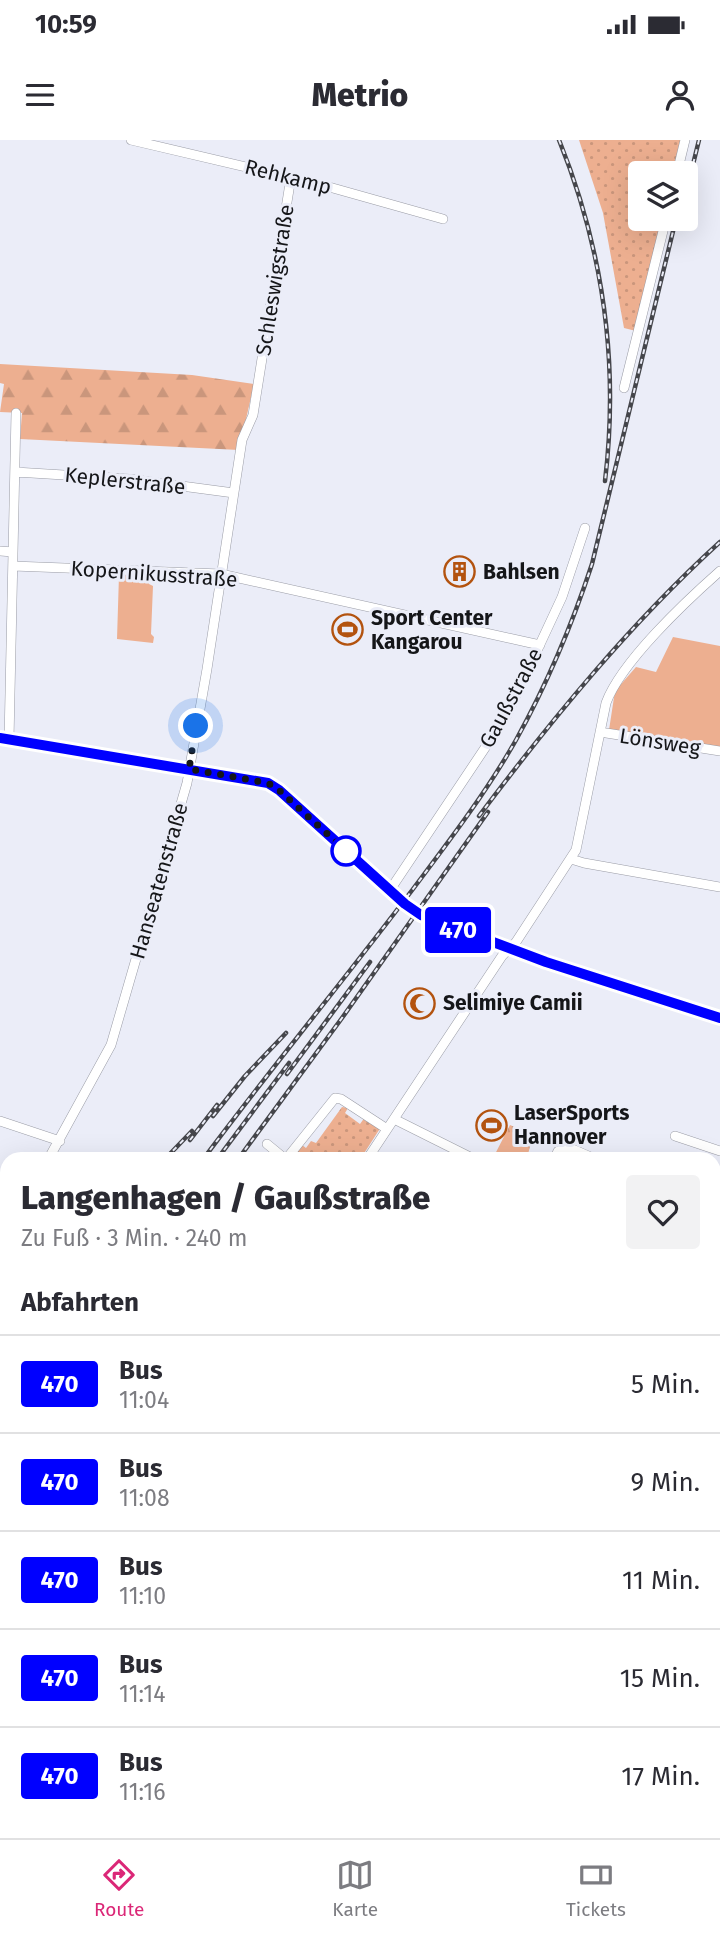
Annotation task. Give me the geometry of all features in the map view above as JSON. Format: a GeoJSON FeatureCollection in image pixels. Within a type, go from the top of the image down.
{"type":"FeatureCollection","features":[{"type":"Feature","properties":{"kind":"street","name":"Rehkamp"},"geometry":{"type":"LineString","coordinates":[[131,140],[291,177],[443,219]]}},
{"type":"Feature","properties":{"kind":"street"},"geometry":{"type":"LineString","coordinates":[[680,161],[685,140]]}},
{"type":"Feature","properties":{"kind":"street","name":"Schleswigstraße"},"geometry":{"type":"LineString","coordinates":[[258,383],[291,177]]}},
{"type":"Feature","properties":{"kind":"street"},"geometry":{"type":"LineString","coordinates":[[624,388],[663,231]]}},
{"type":"Feature","properties":{"kind":"street","name":"Hanseatenstraße"},"geometry":{"type":"LineString","coordinates":[[53,1152],[100,1068],[115,1034],[189,769],[242,440],[253,415],[258,383]]}},
{"type":"Feature","properties":{"kind":"street"},"geometry":{"type":"LineString","coordinates":[[16,413],[13,566],[5,739],[257,780],[279,790],[421,915],[509,949],[720,1018]]}},
{"type":"Feature","properties":{"kind":"street","name":"Keplerstraße"},"geometry":{"type":"LineString","coordinates":[[15,472],[115,478],[234,494]]}},
{"type":"Feature","properties":{"kind":"street","name":"Gaußstraße"},"geometry":{"type":"LineString","coordinates":[[390,890],[507,715],[562,597],[585,528]]}},
{"type":"Feature","properties":{"kind":"street"},"geometry":{"type":"LineString","coordinates":[[0,551],[13,552]]}},
{"type":"Feature","properties":{"kind":"street","name":"Kopernikusstraße"},"geometry":{"type":"LineString","coordinates":[[13,566],[221,574],[540,645]]}},
{"type":"Feature","properties":{"kind":"street"},"geometry":{"type":"LineString","coordinates":[[372,1152],[576,850],[606,703],[619,677],[664,626],[720,571]]}},
{"type":"Feature","properties":{"kind":"street","name":"Lönsweg"},"geometry":{"type":"LineString","coordinates":[[600,732],[720,751]]}},
{"type":"Feature","properties":{"kind":"street"},"geometry":{"type":"LineString","coordinates":[[571,859],[720,887]]}},
{"type":"Feature","properties":{"kind":"street"},"geometry":{"type":"LineString","coordinates":[[291,1152],[335,1098],[341,1099],[387,1129]]}},
{"type":"Feature","properties":{"kind":"street"},"geometry":{"type":"LineString","coordinates":[[394,1119],[460,1152]]}},
{"type":"Feature","properties":{"kind":"street"},"geometry":{"type":"LineString","coordinates":[[0,1121],[60,1141]]}},
{"type":"Feature","properties":{"kind":"street"},"geometry":{"type":"LineString","coordinates":[[675,1136],[720,1150]]}},
{"type":"Feature","properties":{"kind":"street"},"geometry":{"type":"LineString","coordinates":[[267,1143],[278,1152]]}},
{"type":"Feature","properties":{"kind":"street"},"geometry":{"type":"LineString","coordinates":[[558,1152],[563,1148],[582,1152]]}},
{"type":"Feature","properties":{"kind":"green space"},"geometry":{"type":"Polygon","coordinates":[[[579,140],[681,140],[676,161],[628,161],[628,231],[660,231],[636,331],[624,328],[603,213],[579,140]]]}},
{"type":"Feature","properties":{"kind":"green space"},"geometry":{"type":"Polygon","coordinates":[[[0,364],[192,375],[254,384],[239,450],[20,439],[22,413],[0,412],[4,384],[0,383],[0,364]]]}},
{"type":"Feature","properties":{"kind":"green space"},"geometry":{"type":"Polygon","coordinates":[[[119,575],[149,576],[149,584],[153,586],[153,643],[117,639],[119,575]]]}},
{"type":"Feature","properties":{"kind":"green space"},"geometry":{"type":"Polygon","coordinates":[[[673,637],[720,646],[720,747],[609,730],[615,691],[636,667],[656,672],[673,637]]]}},
{"type":"Feature","properties":{"kind":"green space"},"geometry":{"type":"Polygon","coordinates":[[[342,1107],[348,1108],[345,1113],[360,1124],[365,1117],[381,1127],[365,1152],[296,1152],[302,1145],[306,1148],[311,1141],[316,1143],[342,1107]]]}},
{"type":"Feature","properties":{"kind":"green space"},"geometry":{"type":"Polygon","coordinates":[[[510,1125],[533,1135],[529,1152],[496,1152],[510,1125]]]}},
{"type":"Feature","properties":{"kind":"railway"},"geometry":{"type":"LineString","coordinates":[[559,140],[587,223],[604,308],[610,394],[605,481]]}},
{"type":"Feature","properties":{"kind":"railway"},"geometry":{"type":"LineString","coordinates":[[694,161],[699,140]]}},
{"type":"Feature","properties":{"kind":"railway"},"geometry":{"type":"LineString","coordinates":[[209,1152],[454,835],[504,760],[538,697],[567,632],[592,564],[673,231]]}},
{"type":"Feature","properties":{"kind":"railway"},"geometry":{"type":"LineString","coordinates":[[479,816],[593,673],[623,639],[720,542]]}},
{"type":"Feature","properties":{"kind":"railway"},"geometry":{"type":"LineString","coordinates":[[243,1152],[488,812]]}},
{"type":"Feature","properties":{"kind":"railway"},"geometry":{"type":"LineString","coordinates":[[287,1074],[370,962]]}},
{"type":"Feature","properties":{"kind":"railway"},"geometry":{"type":"LineString","coordinates":[[213,1116],[245,1076],[286,1033]]}},
{"type":"Feature","properties":{"kind":"railway"},"geometry":{"type":"LineString","coordinates":[[222,1152],[289,1063]]}},
{"type":"Feature","properties":{"kind":"railway"},"geometry":{"type":"LineString","coordinates":[[190,1140],[217,1105]]}},
{"type":"Feature","properties":{"kind":"railway"},"geometry":{"type":"LineString","coordinates":[[172,1152],[192,1131]]}},
{"type":"Feature","properties":{"kind":"bus line","name":"470"},"geometry":{"type":"LineString","coordinates":[[0,738],[268,783],[405,904],[421,915],[546,962],[720,1018]]}},
{"type":"Feature","properties":{"kind":"place","name":"Bahlsen"},"geometry":{"type":"Point","coordinates":[460,572]}},
{"type":"Feature","properties":{"kind":"place","name":"Sport Center Kangarou"},"geometry":{"type":"Point","coordinates":[348,630]}},
{"type":"Feature","properties":{"kind":"place","name":"Selimiye Camii"},"geometry":{"type":"Point","coordinates":[420,1003]}},
{"type":"Feature","properties":{"kind":"place","name":"LaserSports Hannover"},"geometry":{"type":"Point","coordinates":[491,1125]}},
{"type":"Feature","properties":{"kind":"route"},"geometry":{"type":"LineString","coordinates":[[196,726],[189,769],[268,783],[346,851]]}}]}
